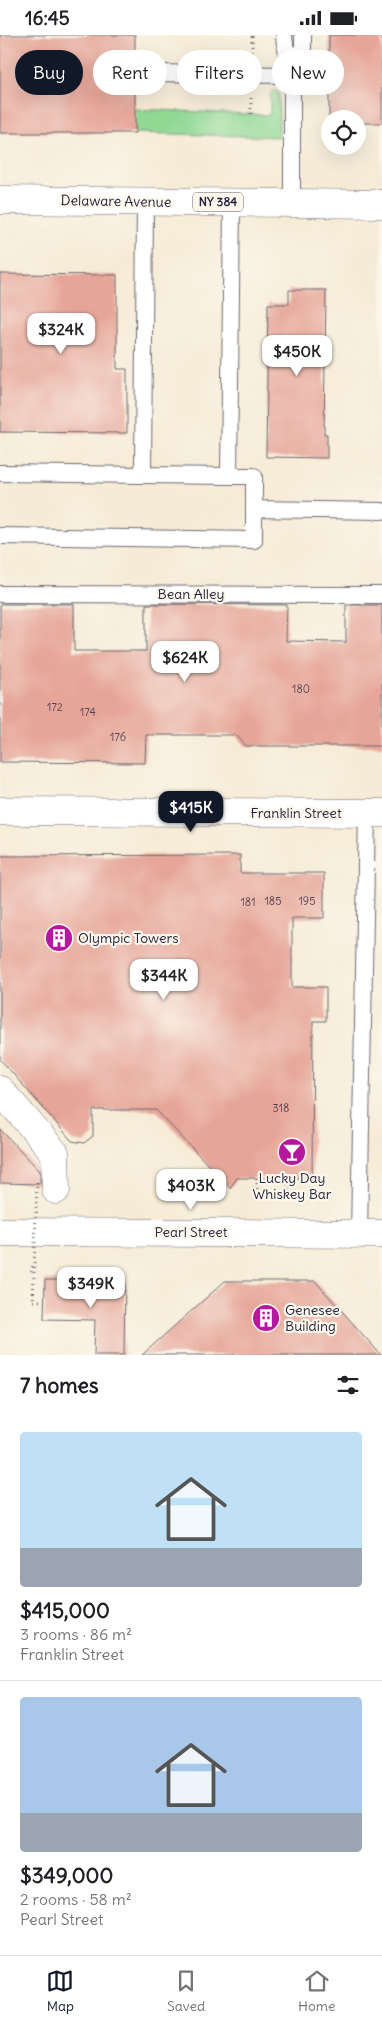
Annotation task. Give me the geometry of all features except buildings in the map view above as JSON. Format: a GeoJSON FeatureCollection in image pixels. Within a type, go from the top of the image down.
{"type":"FeatureCollection","features":[{"type":"Feature","properties":{"kind":"street","name":"Delaware Avenue"},"geometry":{"type":"LineString","coordinates":[[0,200],[382,204]]}},
{"type":"Feature","properties":{"kind":"street","name":"Franklin Street"},"geometry":{"type":"LineString","coordinates":[[0,811],[374,813]]}},
{"type":"Feature","properties":{"kind":"street"},"geometry":{"type":"LineString","coordinates":[[0,1090],[55,1153],[47,1186]]}},
{"type":"Feature","properties":{"kind":"street","name":"Pearl Street"},"geometry":{"type":"LineString","coordinates":[[0,1232],[370,1234]]}},
{"type":"Feature","properties":{"kind":"lane"},"geometry":{"type":"LineString","coordinates":[[284,35],[285,50]]}},
{"type":"Feature","properties":{"kind":"lane"},"geometry":{"type":"LineString","coordinates":[[302,50],[303,35]]}},
{"type":"Feature","properties":{"kind":"lane"},"geometry":{"type":"LineString","coordinates":[[167,73],[272,70]]}},
{"type":"Feature","properties":{"kind":"lane"},"geometry":{"type":"LineString","coordinates":[[291,95],[292,203]]}},
{"type":"Feature","properties":{"kind":"lane"},"geometry":{"type":"LineString","coordinates":[[143,475],[145,201]]}},
{"type":"Feature","properties":{"kind":"lane"},"geometry":{"type":"LineString","coordinates":[[229,476],[232,202]]}},
{"type":"Feature","properties":{"kind":"lane"},"geometry":{"type":"LineString","coordinates":[[0,473],[254,476],[254,540],[0,536]]}},
{"type":"Feature","properties":{"kind":"lane"},"geometry":{"type":"LineString","coordinates":[[254,509],[382,511]]}},
{"type":"Feature","properties":{"kind":"lane","name":"Bean Alley"},"geometry":{"type":"LineString","coordinates":[[0,594],[382,595]]}},
{"type":"Feature","properties":{"kind":"lane"},"geometry":{"type":"LineString","coordinates":[[370,1234],[374,813]]}},
{"type":"Feature","properties":{"kind":"path"},"geometry":{"type":"LineString","coordinates":[[252,35],[252,50]]}},
{"type":"Feature","properties":{"kind":"path"},"geometry":{"type":"LineString","coordinates":[[251,95],[251,114]]}},
{"type":"Feature","properties":{"kind":"path"},"geometry":{"type":"LineString","coordinates":[[257,1178],[257,1190]]}},
{"type":"Feature","properties":{"kind":"path"},"geometry":{"type":"LineString","coordinates":[[288,1179],[288,1190]]}},
{"type":"Feature","properties":{"kind":"path"},"geometry":{"type":"LineString","coordinates":[[44,1301],[33,1301],[47,1186]]}},
{"type":"Feature","properties":{"kind":"path"},"geometry":{"type":"LineString","coordinates":[[31,1272],[33,1265]]}},
{"type":"Feature","properties":{"kind":"green space"},"geometry":{"type":"Polygon","coordinates":[[[272,92],[272,95],[279,95],[279,137],[135,133],[135,109],[270,115],[270,94],[272,92]]]}},
{"type":"Feature","properties":{"kind":"place","name":"Olympic Towers"},"geometry":{"type":"Point","coordinates":[59,938]}},
{"type":"Feature","properties":{"kind":"place","name":"Lucky Day Whiskey Bar"},"geometry":{"type":"Point","coordinates":[292,1152]}},
{"type":"Feature","properties":{"kind":"place","name":"Genesee Building"},"geometry":{"type":"Point","coordinates":[266,1318]}}]}
